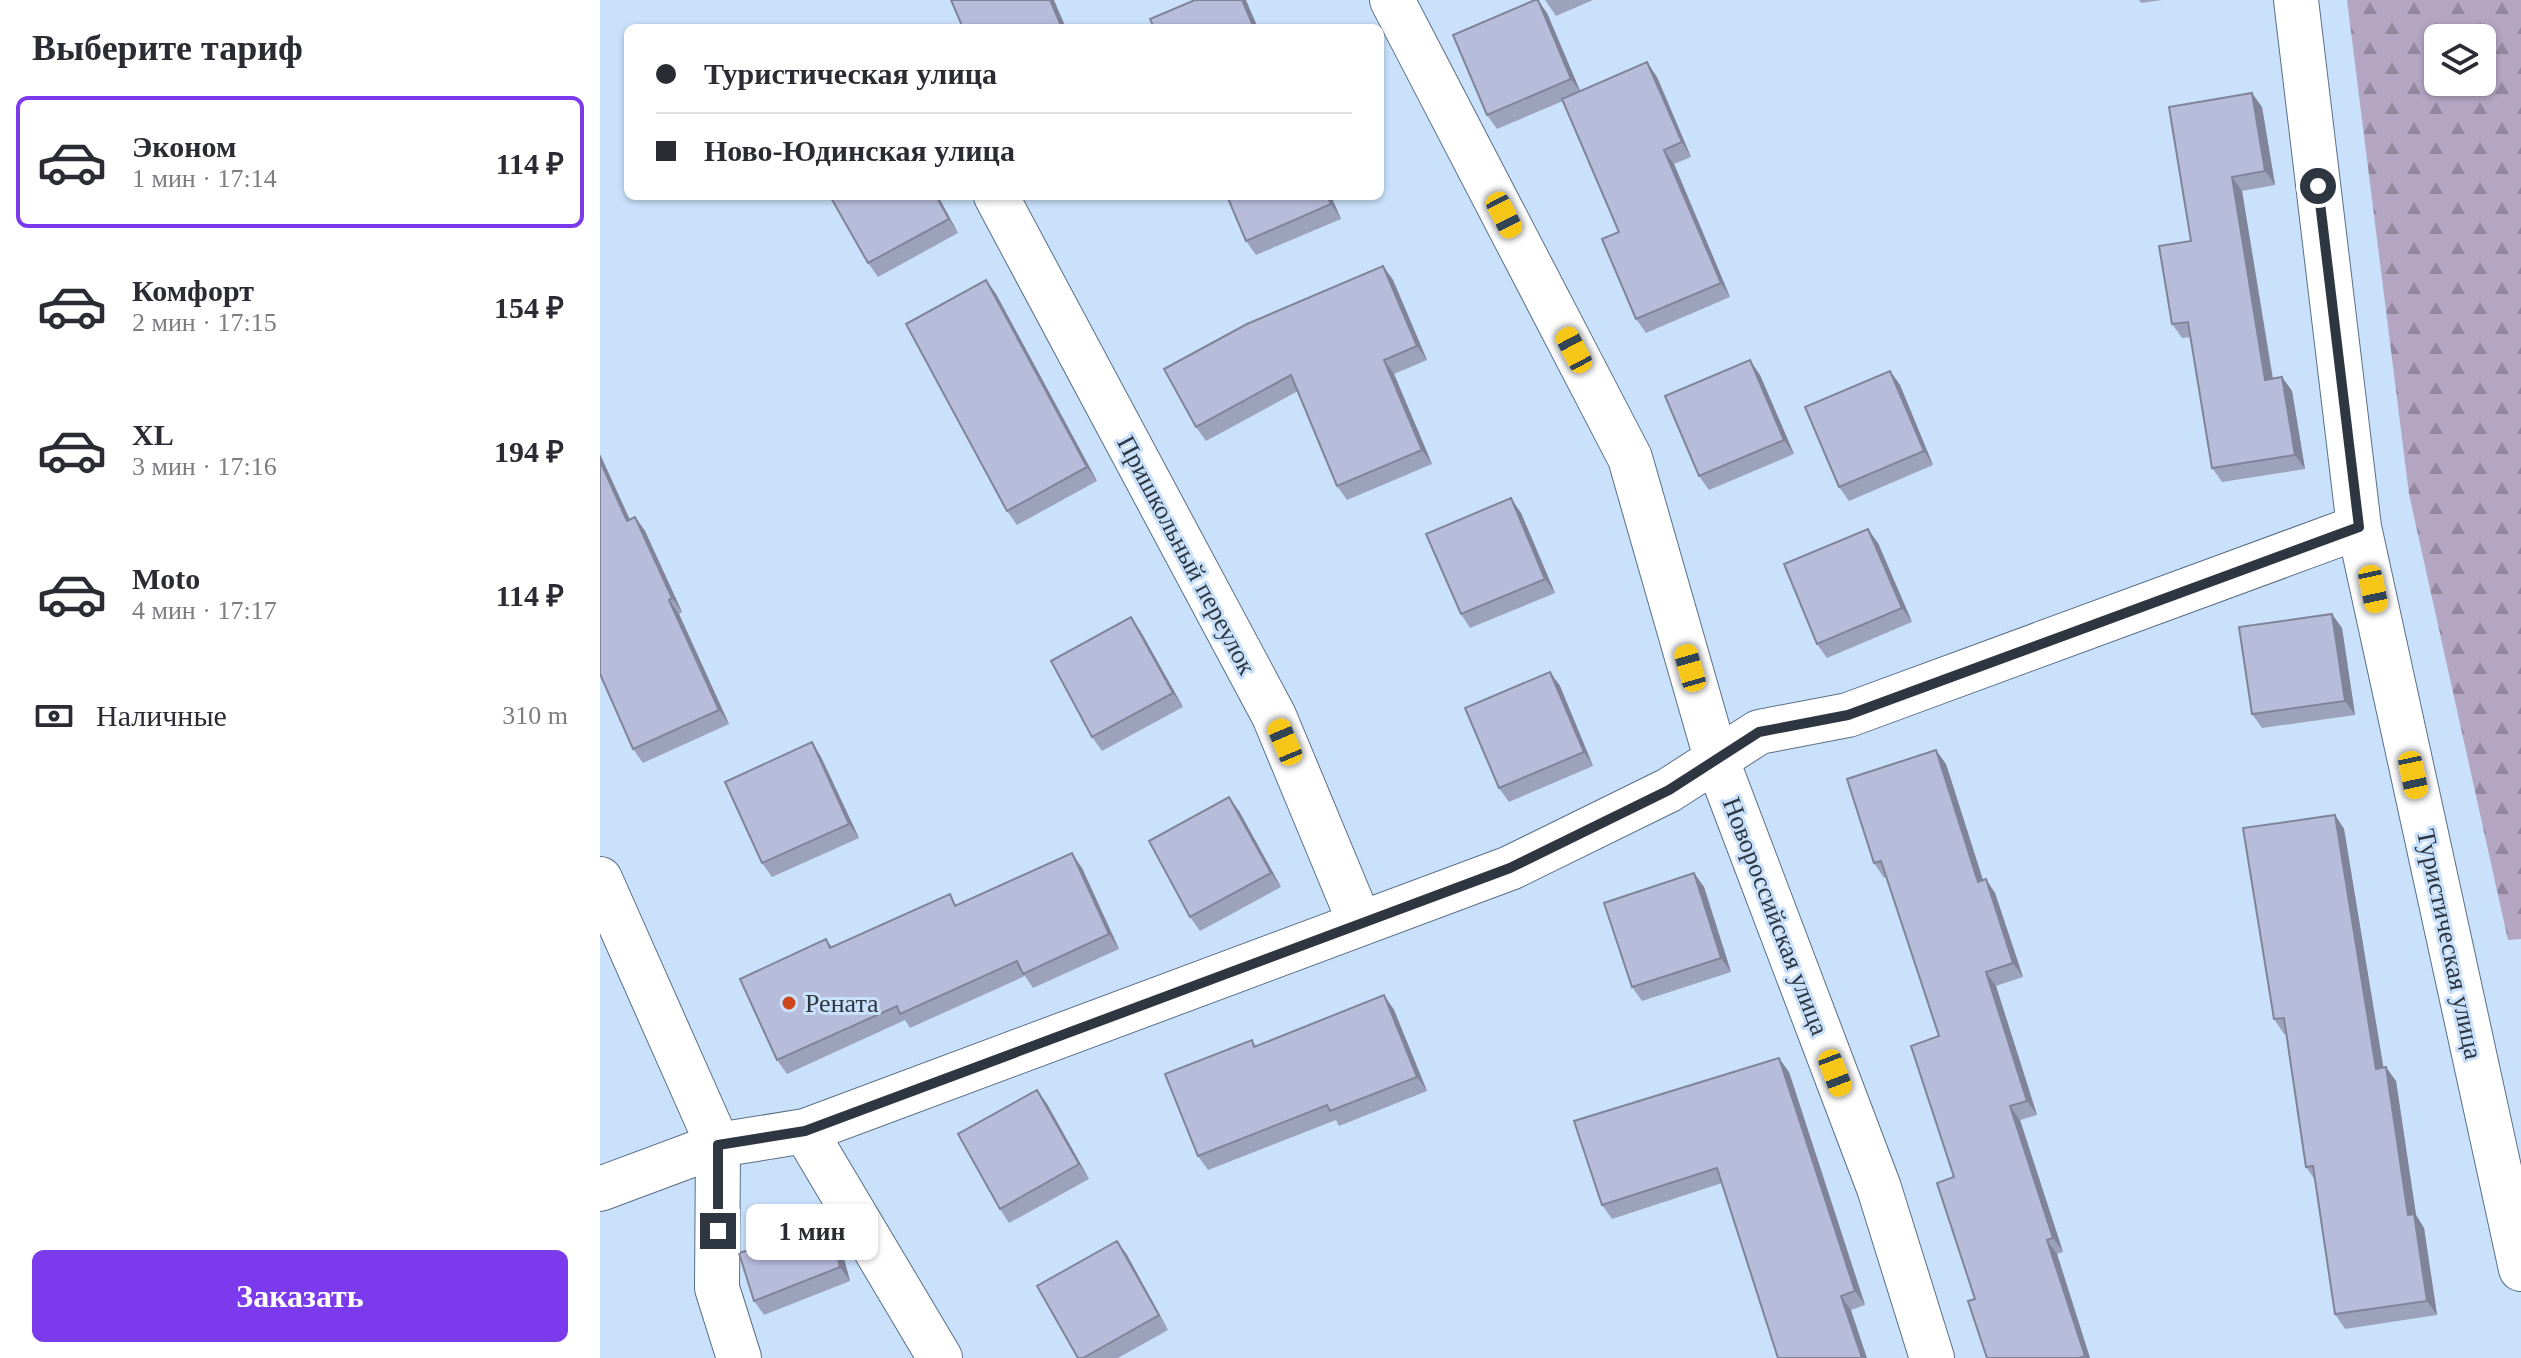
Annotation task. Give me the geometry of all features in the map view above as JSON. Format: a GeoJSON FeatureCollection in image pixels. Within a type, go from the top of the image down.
{"type":"FeatureCollection","features":[{"type":"Feature","properties":{"kind":"street","name":"Новороссийская улица"},"geometry":{"type":"LineString","coordinates":[[1392,0],[1630,458],[1716,758],[1879,1188],[1932,1358]]}},
{"type":"Feature","properties":{"kind":"street","name":"Туристическая улица"},"geometry":{"type":"LineString","coordinates":[[2296,0],[2359,527],[2521,1269]]}},
{"type":"Feature","properties":{"kind":"street","name":"Пришкольный переулок"},"geometry":{"type":"LineString","coordinates":[[998,200],[1274,716],[1360,923]]}},
{"type":"Feature","properties":{"kind":"street"},"geometry":{"type":"LineString","coordinates":[[600,1189],[718,1145],[805,1131],[1510,868],[1669,790],[1759,732],[1848,715],[2359,527]]}},
{"type":"Feature","properties":{"kind":"street"},"geometry":{"type":"LineString","coordinates":[[600,879],[718,1145],[717,1288],[739,1358]]}},
{"type":"Feature","properties":{"kind":"street"},"geometry":{"type":"LineString","coordinates":[[805,1131],[940,1358]]}},
{"type":"Feature","properties":{"kind":"green space"},"geometry":{"type":"Polygon","coordinates":[[[2347,0],[2521,0],[2521,939],[2508,940],[2409,494],[2347,0]]]}},
{"type":"Feature","properties":{"kind":"building"},"geometry":{"type":"Polygon","coordinates":[[[951,0],[1050,0],[1060,24],[961,24],[951,0]]]}},
{"type":"Feature","properties":{"kind":"building"},"geometry":{"type":"Polygon","coordinates":[[[1195,0],[1242,0],[1252,24],[1152,24],[1150,19],[1195,0]]]}},
{"type":"Feature","properties":{"kind":"building"},"geometry":{"type":"Polygon","coordinates":[[[1538,0],[1571,79],[1487,115],[1453,35],[1538,0]]]}},
{"type":"Feature","properties":{"kind":"building"},"geometry":{"type":"Polygon","coordinates":[[[1647,62],[1682,142],[1664,150],[1721,283],[1636,319],[1602,239],[1619,232],[1562,99],[1647,62]]]}},
{"type":"Feature","properties":{"kind":"building"},"geometry":{"type":"Polygon","coordinates":[[[2252,93],[2265,171],[2232,177],[2265,380],[2282,377],[2295,455],[2212,468],[2188,322],[2172,324],[2159,246],[2191,241],[2169,107],[2252,93]]]}},
{"type":"Feature","properties":{"kind":"building"},"geometry":{"type":"Polygon","coordinates":[[[832,200],[938,200],[949,219],[868,263],[832,200]]]}},
{"type":"Feature","properties":{"kind":"building"},"geometry":{"type":"Polygon","coordinates":[[[1229,200],[1329,200],[1331,204],[1246,241],[1229,200]]]}},
{"type":"Feature","properties":{"kind":"building"},"geometry":{"type":"Polygon","coordinates":[[[1383,266],[1417,346],[1384,360],[1422,450],[1337,486],[1291,375],[1196,427],[1164,369],[1247,324],[1383,266]]]}},
{"type":"Feature","properties":{"kind":"building"},"geometry":{"type":"Polygon","coordinates":[[[986,280],[1087,467],[1007,511],[906,324],[986,280]]]}},
{"type":"Feature","properties":{"kind":"building"},"geometry":{"type":"Polygon","coordinates":[[[1750,360],[1784,440],[1699,476],[1665,396],[1750,360]]]}},
{"type":"Feature","properties":{"kind":"building"},"geometry":{"type":"Polygon","coordinates":[[[1890,371],[1924,451],[1839,487],[1805,407],[1890,371]]]}},
{"type":"Feature","properties":{"kind":"building"},"geometry":{"type":"Polygon","coordinates":[[[600,461],[627,521],[635,517],[719,710],[633,749],[600,674],[600,461]]]}},
{"type":"Feature","properties":{"kind":"building"},"geometry":{"type":"Polygon","coordinates":[[[1511,498],[1545,579],[1461,614],[1426,534],[1511,498]]]}},
{"type":"Feature","properties":{"kind":"building"},"geometry":{"type":"Polygon","coordinates":[[[1868,529],[1902,608],[1817,644],[1784,564],[1868,529]]]}},
{"type":"Feature","properties":{"kind":"building"},"geometry":{"type":"Polygon","coordinates":[[[2332,614],[2345,701],[2252,714],[2239,627],[2332,614]]]}},
{"type":"Feature","properties":{"kind":"building"},"geometry":{"type":"Polygon","coordinates":[[[1131,617],[1173,693],[1092,737],[1051,661],[1131,617]]]}},
{"type":"Feature","properties":{"kind":"building"},"geometry":{"type":"Polygon","coordinates":[[[1550,672],[1584,752],[1499,788],[1465,708],[1550,672]]]}},
{"type":"Feature","properties":{"kind":"building"},"geometry":{"type":"Polygon","coordinates":[[[812,742],[849,824],[762,863],[725,782],[812,742]]]}},
{"type":"Feature","properties":{"kind":"building"},"geometry":{"type":"Polygon","coordinates":[[[1936,750],[1978,882],[1986,879],[2013,963],[1986,972],[2027,1101],[2010,1106],[2053,1238],[2047,1240],[2085,1356],[2079,1358],[1987,1358],[1968,1301],[1975,1299],[1937,1183],[1954,1177],[1911,1046],[1939,1036],[1881,861],[1874,863],[1847,779],[1936,750]]]}},
{"type":"Feature","properties":{"kind":"building"},"geometry":{"type":"Polygon","coordinates":[[[1229,797],[1271,873],[1190,917],[1149,841],[1229,797]]]}},
{"type":"Feature","properties":{"kind":"building"},"geometry":{"type":"Polygon","coordinates":[[[2335,815],[2376,1069],[2386,1067],[2408,1215],[2414,1214],[2427,1301],[2335,1314],[2313,1166],[2306,1167],[2284,1018],[2274,1019],[2243,828],[2335,815]]]}},
{"type":"Feature","properties":{"kind":"building"},"geometry":{"type":"Polygon","coordinates":[[[1072,853],[1109,934],[1023,974],[1017,961],[900,1014],[897,1006],[777,1060],[740,979],[826,939],[830,948],[950,894],[955,906],[1072,853]]]}},
{"type":"Feature","properties":{"kind":"building"},"geometry":{"type":"Polygon","coordinates":[[[1694,873],[1721,958],[1632,987],[1604,903],[1694,873]]]}},
{"type":"Feature","properties":{"kind":"building"},"geometry":{"type":"Polygon","coordinates":[[[1384,995],[1417,1077],[1330,1111],[1327,1105],[1198,1156],[1165,1074],[1252,1040],[1254,1047],[1384,995]]]}},
{"type":"Feature","properties":{"kind":"building"},"geometry":{"type":"Polygon","coordinates":[[[1779,1058],[1855,1291],[1841,1296],[1862,1358],[1778,1358],[1717,1168],[1602,1205],[1574,1121],[1779,1058]]]}},
{"type":"Feature","properties":{"kind":"building"},"geometry":{"type":"Polygon","coordinates":[[[1037,1090],[1079,1164],[1000,1209],[958,1134],[1037,1090]]]}},
{"type":"Feature","properties":{"kind":"building"},"geometry":{"type":"Polygon","coordinates":[[[829,1226],[840,1267],[754,1301],[739,1253],[829,1226]]]}},
{"type":"Feature","properties":{"kind":"building"},"geometry":{"type":"Polygon","coordinates":[[[1117,1241],[1159,1315],[1078,1358],[1037,1286],[1117,1241]]]}},
{"type":"Feature","properties":{"kind":"place","name":"Рената"},"geometry":{"type":"Point","coordinates":[789,1003]}},
{"type":"Feature","properties":{"kind":"route"},"geometry":{"type":"LineString","coordinates":[[718,1231],[718,1145],[805,1131],[1510,868],[1669,790],[1759,732],[1848,715],[2359,527],[2318,186]]}}]}
